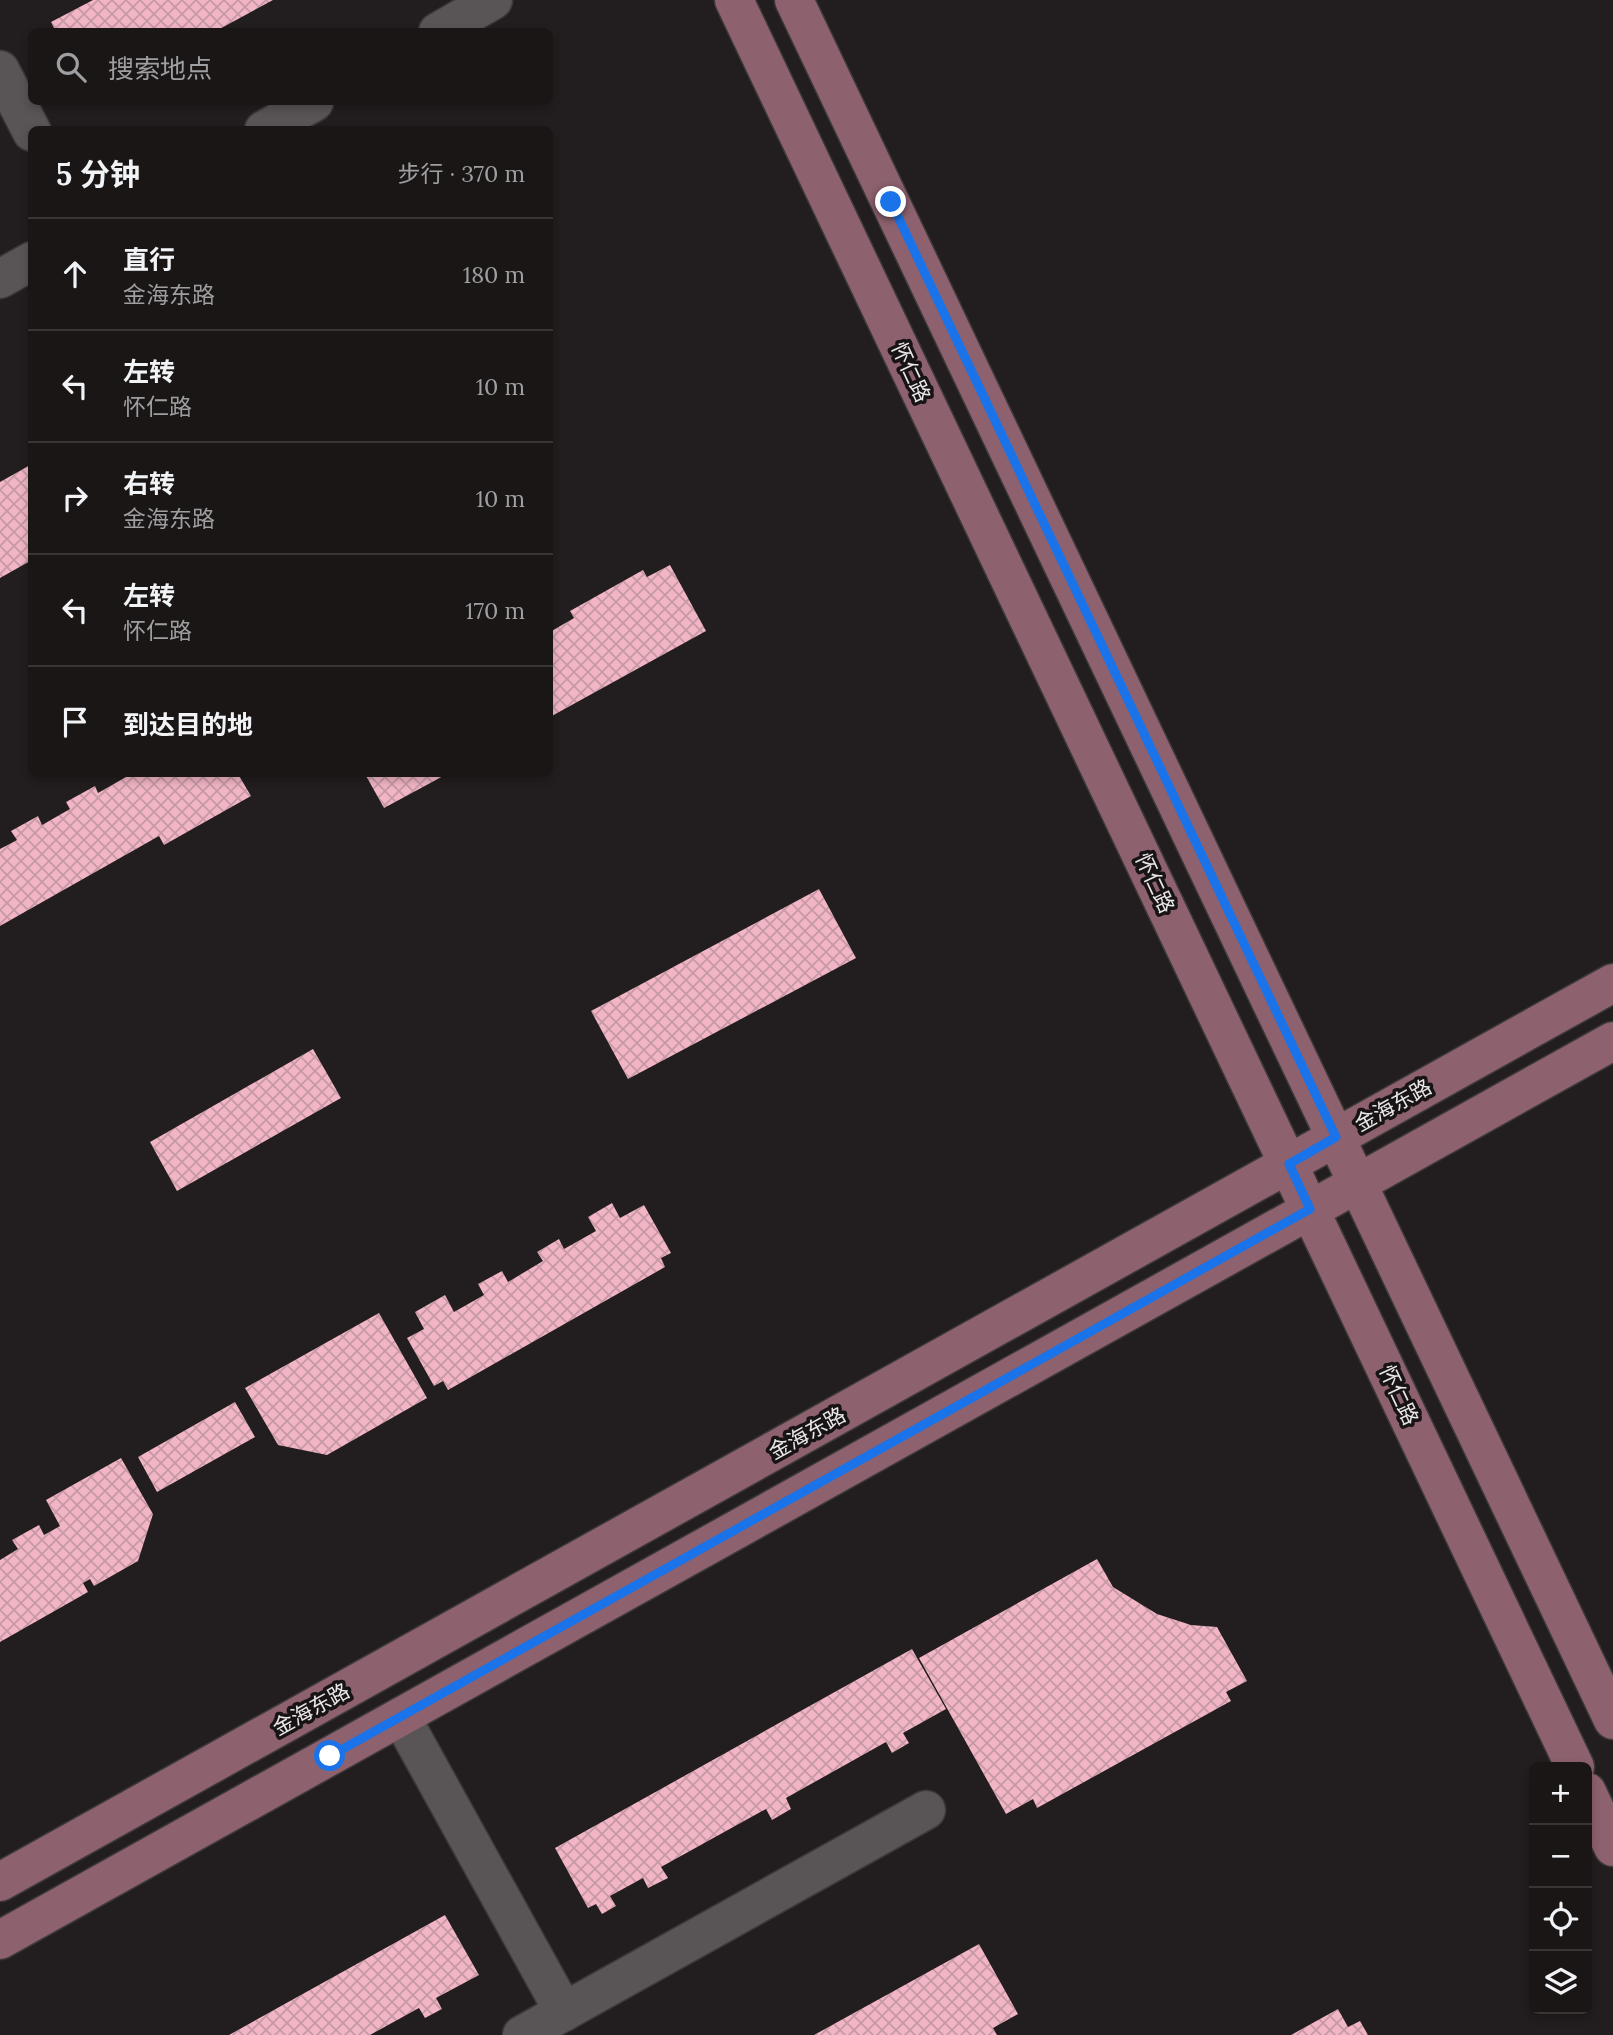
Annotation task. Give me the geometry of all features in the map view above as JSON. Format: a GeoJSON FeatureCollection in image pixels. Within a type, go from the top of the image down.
{"type":"FeatureCollection","features":[{"type":"Feature","properties":{"kind":"main road","name":"怀仁路"},"geometry":{"type":"LineString","coordinates":[[734,0],[1573,1762]]}},
{"type":"Feature","properties":{"kind":"main road"},"geometry":{"type":"LineString","coordinates":[[794,0],[1613,1720]]}},
{"type":"Feature","properties":{"kind":"main road","name":"金海东路"},"geometry":{"type":"LineString","coordinates":[[0,1882],[1613,983]]}},
{"type":"Feature","properties":{"kind":"main road"},"geometry":{"type":"LineString","coordinates":[[0,1940],[1613,1041]]}},
{"type":"Feature","properties":{"kind":"main road"},"geometry":{"type":"LineString","coordinates":[[1592,1803],[1613,1847]]}},
{"type":"Feature","properties":{"kind":"street"},"geometry":{"type":"LineString","coordinates":[[445,28],[493,0]]}},
{"type":"Feature","properties":{"kind":"street"},"geometry":{"type":"LineString","coordinates":[[0,70],[29,126]]}},
{"type":"Feature","properties":{"kind":"street"},"geometry":{"type":"LineString","coordinates":[[271,126],[309,105]]}},
{"type":"Feature","properties":{"kind":"street"},"geometry":{"type":"LineString","coordinates":[[0,279],[28,263]]}},
{"type":"Feature","properties":{"kind":"street"},"geometry":{"type":"LineString","coordinates":[[401,1717],[564,2012]]}},
{"type":"Feature","properties":{"kind":"street"},"geometry":{"type":"LineString","coordinates":[[522,2035],[926,1810]]}},
{"type":"Feature","properties":{"kind":"building"},"geometry":{"type":"Polygon","coordinates":[[[93,0],[273,0],[221,28],[54,28],[51,22],[93,0]]]}},
{"type":"Feature","properties":{"kind":"building"},"geometry":{"type":"Polygon","coordinates":[[[28,466],[28,562],[0,578],[0,482],[28,466]]]}},
{"type":"Feature","properties":{"kind":"building"},"geometry":{"type":"Polygon","coordinates":[[[670,565],[706,631],[553,715],[553,630],[574,618],[570,611],[643,570],[647,577],[670,565]]]}},
{"type":"Feature","properties":{"kind":"building"},"geometry":{"type":"Polygon","coordinates":[[[126,777],[240,777],[251,796],[164,845],[159,836],[0,926],[0,849],[17,840],[11,831],[38,816],[42,825],[70,809],[66,802],[95,786],[98,793],[126,777]]]}},
{"type":"Feature","properties":{"kind":"building"},"geometry":{"type":"Polygon","coordinates":[[[367,777],[441,777],[384,808],[367,777]]]}},
{"type":"Feature","properties":{"kind":"building"},"geometry":{"type":"Polygon","coordinates":[[[819,889],[856,958],[628,1079],[591,1011],[819,889]]]}},
{"type":"Feature","properties":{"kind":"building"},"geometry":{"type":"Polygon","coordinates":[[[313,1049],[341,1098],[177,1191],[150,1142],[313,1049]]]}},
{"type":"Feature","properties":{"kind":"building"},"geometry":{"type":"Polygon","coordinates":[[[612,1203],[620,1218],[644,1205],[671,1253],[661,1258],[665,1267],[448,1390],[443,1381],[434,1386],[407,1338],[424,1329],[415,1312],[445,1295],[454,1312],[484,1295],[478,1284],[502,1271],[508,1282],[543,1261],[537,1252],[559,1239],[564,1249],[596,1231],[588,1217],[612,1203]]]}},
{"type":"Feature","properties":{"kind":"building"},"geometry":{"type":"Polygon","coordinates":[[[379,1313],[427,1398],[327,1455],[278,1445],[245,1388],[379,1313]]]}},
{"type":"Feature","properties":{"kind":"building"},"geometry":{"type":"Polygon","coordinates":[[[235,1402],[255,1437],[157,1492],[138,1457],[235,1402]]]}},
{"type":"Feature","properties":{"kind":"building"},"geometry":{"type":"Polygon","coordinates":[[[121,1458],[153,1514],[138,1561],[94,1586],[90,1579],[83,1583],[88,1592],[0,1642],[0,1560],[18,1549],[12,1540],[39,1525],[44,1535],[60,1526],[46,1500],[121,1458]]]}},
{"type":"Feature","properties":{"kind":"building"},"geometry":{"type":"Polygon","coordinates":[[[1097,1559],[1113,1587],[1157,1614],[1191,1625],[1217,1627],[1247,1681],[1226,1692],[1231,1701],[1037,1808],[1033,1799],[1006,1814],[919,1658],[1097,1559]]]}},
{"type":"Feature","properties":{"kind":"building"},"geometry":{"type":"Polygon","coordinates":[[[912,1649],[946,1709],[903,1733],[909,1743],[892,1753],[886,1742],[786,1798],[791,1809],[772,1820],[766,1809],[661,1867],[668,1878],[648,1888],[643,1878],[610,1896],[616,1906],[602,1914],[596,1904],[588,1908],[555,1848],[912,1649]]]}},
{"type":"Feature","properties":{"kind":"building"},"geometry":{"type":"Polygon","coordinates":[[[445,1915],[479,1975],[436,1998],[442,2009],[425,2018],[419,2008],[370,2035],[229,2035],[445,1915]]]}},
{"type":"Feature","properties":{"kind":"building"},"geometry":{"type":"Polygon","coordinates":[[[979,1944],[1018,2014],[993,2028],[997,2035],[814,2035],[979,1944]]]}},
{"type":"Feature","properties":{"kind":"building"},"geometry":{"type":"Polygon","coordinates":[[[1338,2009],[1348,2027],[1360,2021],[1368,2035],[1291,2035],[1338,2009]]]}},
{"type":"Feature","properties":{"kind":"route"},"geometry":{"type":"LineString","coordinates":[[330,1756],[1310,1209],[1289,1164],[1336,1137],[891,202]]}}]}
